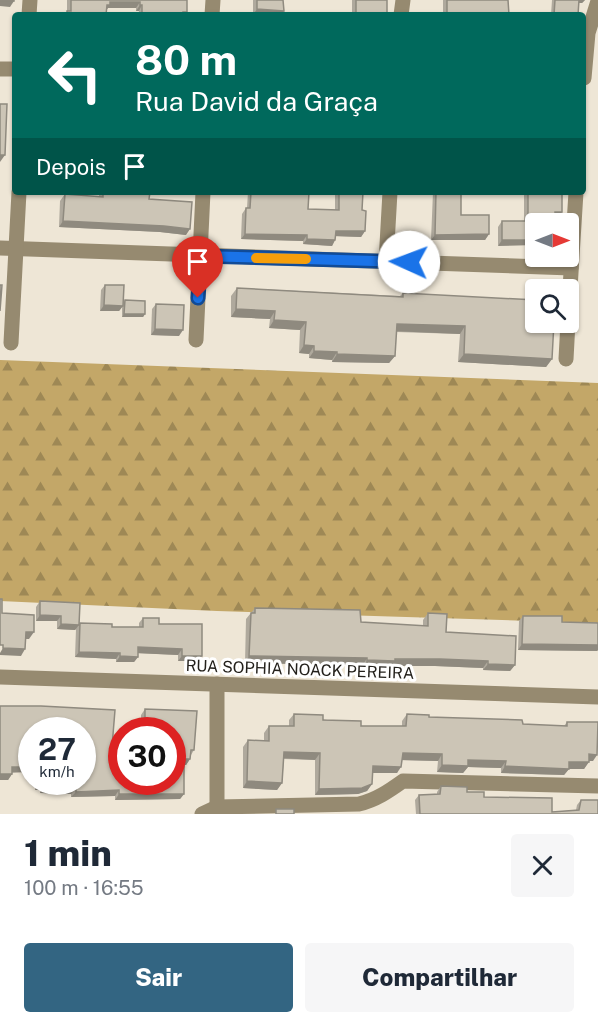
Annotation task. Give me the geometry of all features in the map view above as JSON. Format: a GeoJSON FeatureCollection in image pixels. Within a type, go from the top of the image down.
{"type":"FeatureCollection","features":[{"type":"Feature","properties":{"kind":"street"},"geometry":{"type":"LineString","coordinates":[[586,56],[588,33],[598,1]]}},
{"type":"Feature","properties":{"kind":"street"},"geometry":{"type":"LineString","coordinates":[[11,343],[19,195]]}},
{"type":"Feature","properties":{"kind":"street"},"geometry":{"type":"LineString","coordinates":[[196,340],[203,195]]}},
{"type":"Feature","properties":{"kind":"street"},"geometry":{"type":"LineString","coordinates":[[386,262],[390,195]]}},
{"type":"Feature","properties":{"kind":"street"},"geometry":{"type":"LineString","coordinates":[[570,279],[576,195]]}},
{"type":"Feature","properties":{"kind":"street"},"geometry":{"type":"LineString","coordinates":[[0,248],[571,268]]}},
{"type":"Feature","properties":{"kind":"street"},"geometry":{"type":"LineString","coordinates":[[567,359],[568,333]]}},
{"type":"Feature","properties":{"kind":"street","name":"RUA SOPHIA NOACK PEREIRA"},"geometry":{"type":"LineString","coordinates":[[0,677],[598,697]]}},
{"type":"Feature","properties":{"kind":"street"},"geometry":{"type":"LineString","coordinates":[[217,684],[217,811]]}},
{"type":"Feature","properties":{"kind":"street"},"geometry":{"type":"LineString","coordinates":[[202,814],[217,811],[359,804],[377,798],[403,781],[598,786]]}},
{"type":"Feature","properties":{"kind":"green space"},"geometry":{"type":"Polygon","coordinates":[[[0,360],[598,383],[598,623],[217,611],[0,601],[0,360]]]}},
{"type":"Feature","properties":{"kind":"building"},"geometry":{"type":"Polygon","coordinates":[[[71,0],[187,0],[187,12],[142,12],[140,2],[110,2],[106,12],[67,12],[71,11],[71,0]]]}},
{"type":"Feature","properties":{"kind":"building"},"geometry":{"type":"Polygon","coordinates":[[[257,0],[283,0],[284,11],[257,9],[257,0]]]}},
{"type":"Feature","properties":{"kind":"building"},"geometry":{"type":"Polygon","coordinates":[[[356,0],[387,0],[387,12],[356,12],[356,0]]]}},
{"type":"Feature","properties":{"kind":"building"},"geometry":{"type":"Polygon","coordinates":[[[447,0],[508,0],[509,12],[447,12],[447,0]]]}},
{"type":"Feature","properties":{"kind":"building"},"geometry":{"type":"Polygon","coordinates":[[[555,0],[579,0],[578,12],[554,12],[555,0]]]}},
{"type":"Feature","properties":{"kind":"building"},"geometry":{"type":"Polygon","coordinates":[[[0,104],[7,104],[5,155],[0,155],[0,104]]]}},
{"type":"Feature","properties":{"kind":"building"},"geometry":{"type":"Polygon","coordinates":[[[65,195],[103,197],[103,195],[150,195],[149,199],[192,202],[190,229],[63,221],[65,195]]]}},
{"type":"Feature","properties":{"kind":"building"},"geometry":{"type":"Polygon","coordinates":[[[251,195],[309,195],[308,209],[339,210],[339,195],[363,195],[362,210],[366,211],[365,231],[336,231],[335,240],[307,239],[307,235],[245,234],[246,208],[250,208],[251,195]]]}},
{"type":"Feature","properties":{"kind":"building"},"geometry":{"type":"Polygon","coordinates":[[[436,195],[461,195],[461,215],[489,215],[489,234],[435,235],[436,195]]]}},
{"type":"Feature","properties":{"kind":"building"},"geometry":{"type":"Polygon","coordinates":[[[528,195],[562,195],[562,212],[528,213],[528,195]]]}},
{"type":"Feature","properties":{"kind":"building"},"geometry":{"type":"Polygon","coordinates":[[[502,221],[525,221],[525,240],[502,240],[502,221]]]}},
{"type":"Feature","properties":{"kind":"building"},"geometry":{"type":"Polygon","coordinates":[[[0,285],[2,285],[0,311],[0,285]]]}},
{"type":"Feature","properties":{"kind":"building"},"geometry":{"type":"Polygon","coordinates":[[[105,285],[124,285],[123,306],[104,305],[105,285]]]}},
{"type":"Feature","properties":{"kind":"building"},"geometry":{"type":"Polygon","coordinates":[[[237,288],[403,297],[403,293],[525,299],[525,333],[553,333],[552,359],[464,354],[465,326],[397,324],[395,356],[314,351],[314,346],[304,345],[306,322],[274,320],[275,311],[236,309],[237,288]]]}},
{"type":"Feature","properties":{"kind":"building"},"geometry":{"type":"Polygon","coordinates":[[[125,300],[145,301],[145,314],[124,314],[125,300]]]}},
{"type":"Feature","properties":{"kind":"building"},"geometry":{"type":"Polygon","coordinates":[[[156,304],[184,305],[183,330],[155,329],[156,304]]]}},
{"type":"Feature","properties":{"kind":"building"},"geometry":{"type":"Polygon","coordinates":[[[0,599],[2,599],[2,613],[34,615],[34,632],[26,632],[25,649],[3,648],[3,645],[0,645],[0,599]]]}},
{"type":"Feature","properties":{"kind":"building"},"geometry":{"type":"Polygon","coordinates":[[[40,601],[80,603],[79,625],[61,624],[61,616],[40,615],[40,601]]]}},
{"type":"Feature","properties":{"kind":"building"},"geometry":{"type":"Polygon","coordinates":[[[255,608],[360,610],[361,622],[428,626],[428,613],[447,614],[446,632],[516,636],[515,665],[488,664],[488,661],[440,659],[395,659],[395,661],[367,660],[367,658],[249,656],[251,613],[255,613],[255,608]]]}},
{"type":"Feature","properties":{"kind":"building"},"geometry":{"type":"Polygon","coordinates":[[[523,616],[562,616],[562,622],[598,623],[598,645],[522,644],[523,616]]]}},
{"type":"Feature","properties":{"kind":"building"},"geometry":{"type":"Polygon","coordinates":[[[143,618],[159,618],[159,624],[202,624],[202,656],[182,656],[182,649],[138,647],[138,657],[120,656],[120,653],[79,652],[80,623],[112,624],[112,627],[143,627],[143,618]]]}},
{"type":"Feature","properties":{"kind":"building"},"geometry":{"type":"Polygon","coordinates":[[[0,706],[115,710],[114,717],[108,717],[108,791],[96,791],[96,717],[18,717],[18,767],[12,767],[12,774],[0,774],[0,706]]]}},
{"type":"Feature","properties":{"kind":"building"},"geometry":{"type":"Polygon","coordinates":[[[145,709],[197,711],[194,750],[191,750],[190,759],[186,759],[186,717],[145,717],[145,709]]]}},
{"type":"Feature","properties":{"kind":"building"},"geometry":{"type":"Polygon","coordinates":[[[294,714],[323,715],[323,720],[361,721],[361,726],[406,726],[407,714],[429,715],[429,717],[522,720],[523,724],[567,726],[567,722],[598,722],[597,755],[589,754],[589,762],[569,762],[569,769],[505,766],[506,761],[468,760],[468,766],[442,765],[442,754],[403,753],[401,767],[373,766],[372,784],[362,788],[319,789],[320,753],[284,752],[282,783],[247,781],[248,740],[269,741],[269,726],[294,726],[294,714]]]}},
{"type":"Feature","properties":{"kind":"building"},"geometry":{"type":"Polygon","coordinates":[[[441,786],[467,787],[467,792],[484,792],[484,797],[552,798],[552,812],[579,810],[581,800],[598,800],[598,814],[420,814],[419,795],[440,794],[441,786]]]}},
{"type":"Feature","properties":{"kind":"building"},"geometry":{"type":"Polygon","coordinates":[[[276,809],[294,809],[294,814],[276,814],[276,809]]]}},
{"type":"Feature","properties":{"kind":"slow traffic"},"geometry":{"type":"LineString","coordinates":[[256,258],[306,259]]}},
{"type":"Feature","properties":{"kind":"route"},"geometry":{"type":"LineString","coordinates":[[198,298],[201,256],[409,262]]}}]}
